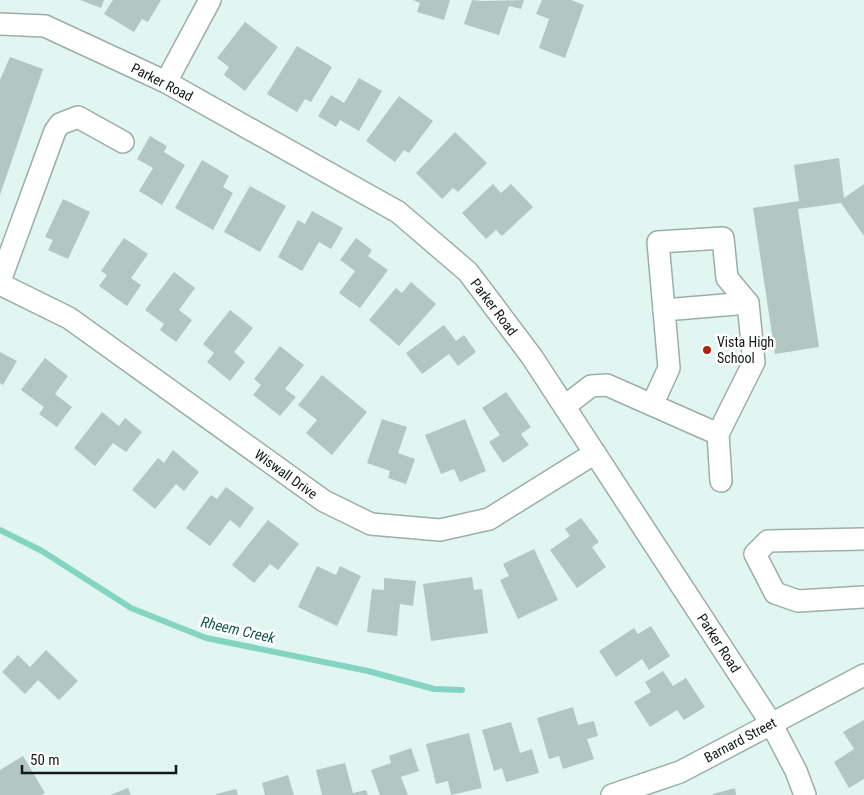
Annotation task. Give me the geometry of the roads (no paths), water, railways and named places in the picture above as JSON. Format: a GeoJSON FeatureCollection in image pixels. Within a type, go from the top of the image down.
{"type":"FeatureCollection","features":[{"type":"Feature","properties":{"kind":"street"},"geometry":{"type":"LineString","coordinates":[[166,82],[210,0]]}},
{"type":"Feature","properties":{"kind":"street","name":"Parker Road"},"geometry":{"type":"LineString","coordinates":[[0,24],[45,26],[166,82],[398,212],[468,272],[532,356],[771,723],[796,772],[805,795]]}},
{"type":"Feature","properties":{"kind":"street"},"geometry":{"type":"LineString","coordinates":[[0,283],[55,130],[60,124],[78,117],[123,142]]}},
{"type":"Feature","properties":{"kind":"street"},"geometry":{"type":"LineString","coordinates":[[652,405],[669,368],[658,242],[723,238],[727,278],[748,303],[754,362],[718,434],[721,481]]}},
{"type":"Feature","properties":{"kind":"street","name":"Wiswall Drive"},"geometry":{"type":"LineString","coordinates":[[0,283],[69,318],[324,501],[371,524],[440,530],[489,519],[595,453]]}},
{"type":"Feature","properties":{"kind":"street"},"geometry":{"type":"LineString","coordinates":[[664,310],[748,303]]}},
{"type":"Feature","properties":{"kind":"street"},"geometry":{"type":"LineString","coordinates":[[565,406],[591,386],[607,385],[718,434]]}},
{"type":"Feature","properties":{"kind":"street"},"geometry":{"type":"LineString","coordinates":[[864,539],[768,541],[755,554],[775,593],[798,601],[864,597]]}},
{"type":"Feature","properties":{"kind":"street","name":"Barnard Street"},"geometry":{"type":"LineString","coordinates":[[612,795],[680,772],[864,675]]}},
{"type":"Feature","properties":{"kind":"waterway","name":"Rheem Creek"},"geometry":{"type":"LineString","coordinates":[[0,530],[42,551],[131,608],[206,638],[368,671],[434,689],[462,690]]}},
{"type":"Feature","properties":{"kind":"place","name":"Vista High School"},"geometry":{"type":"Point","coordinates":[707,350]}}]}
